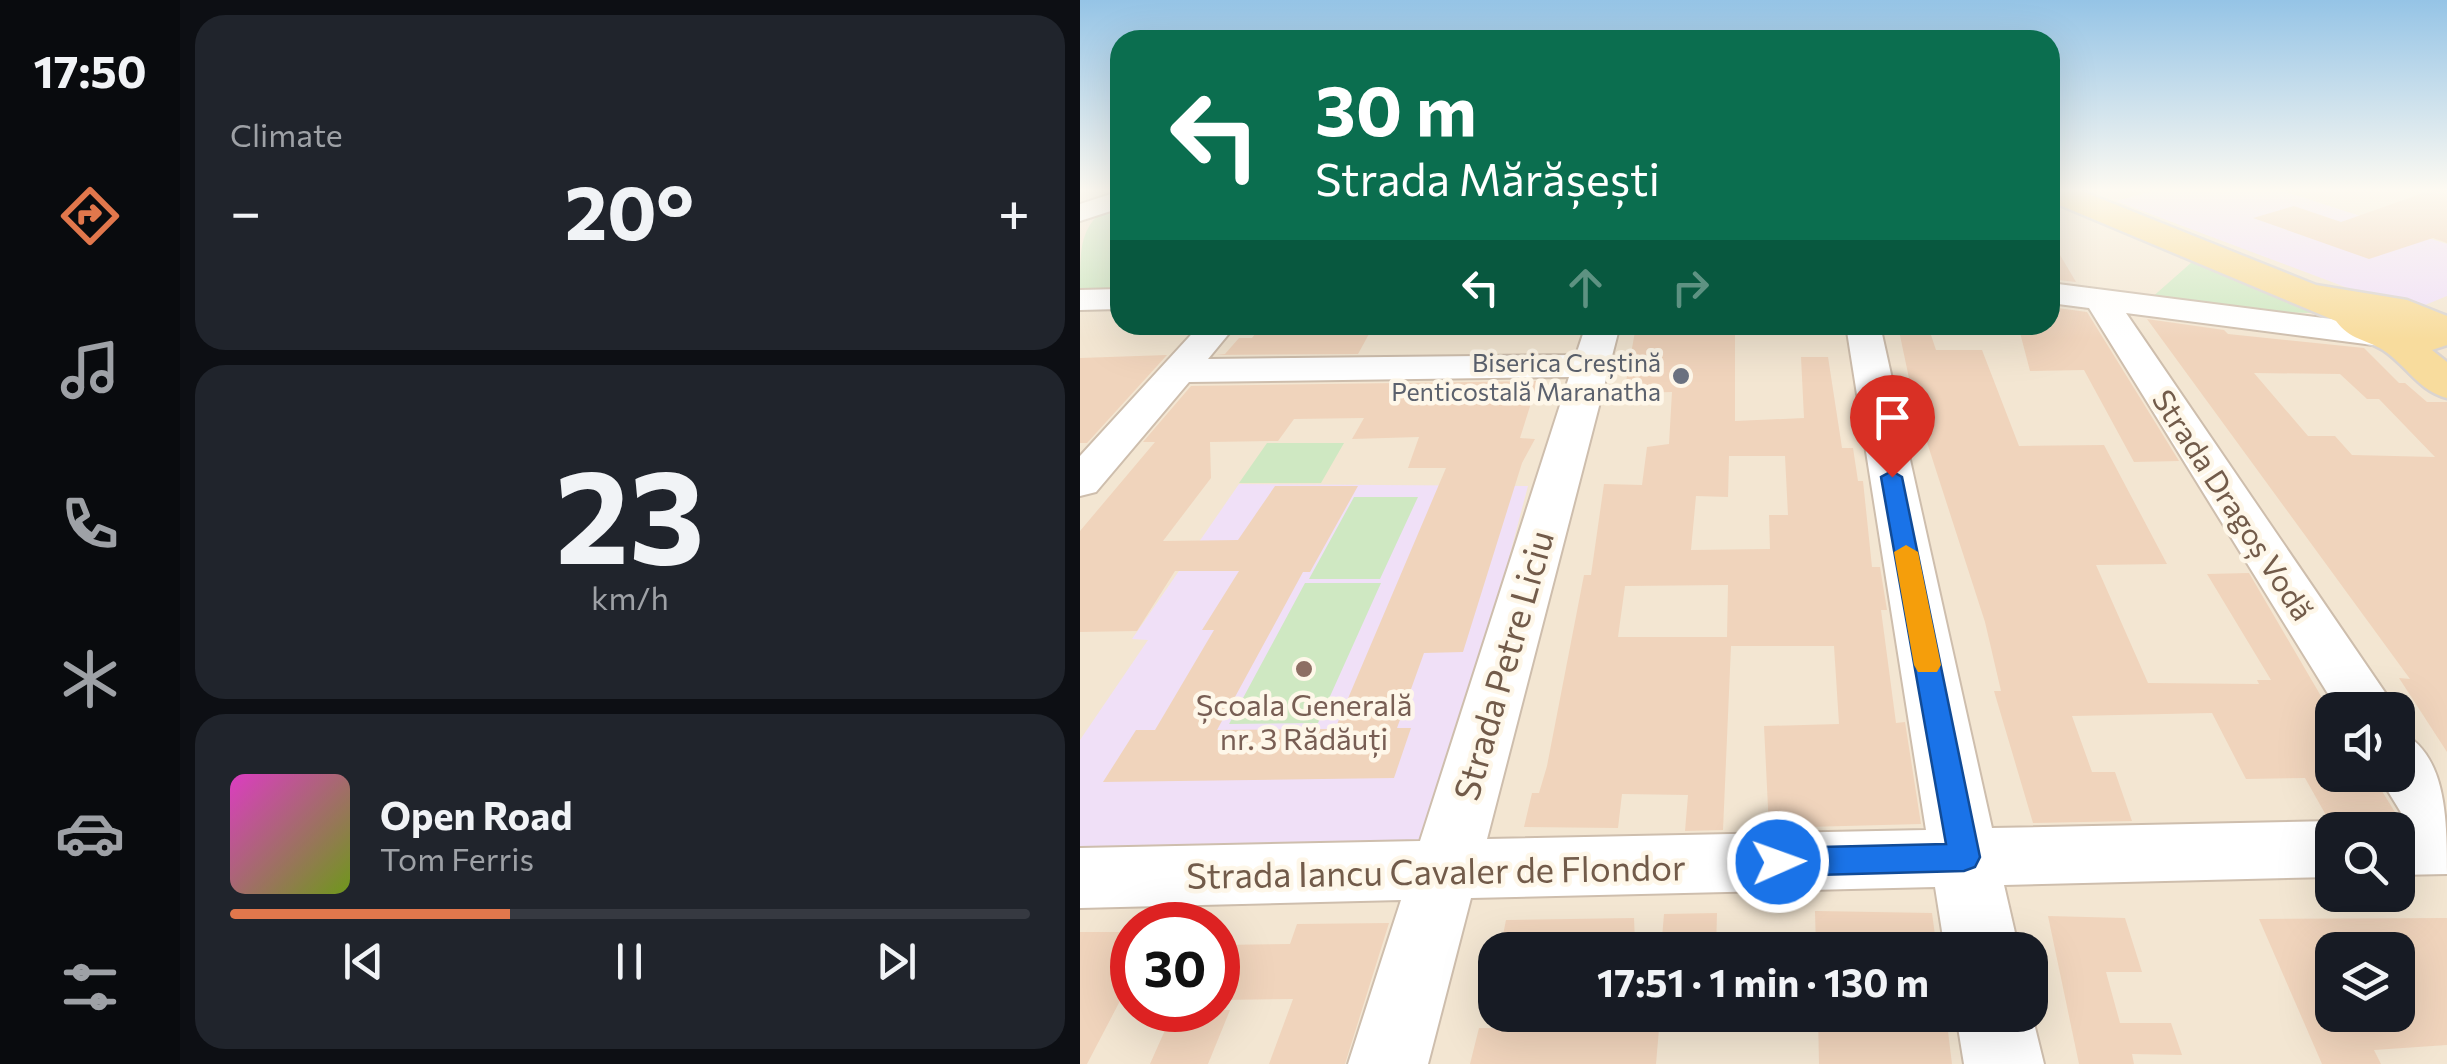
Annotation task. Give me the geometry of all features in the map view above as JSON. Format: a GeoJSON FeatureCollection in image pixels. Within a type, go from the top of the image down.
{"type":"FeatureCollection","features":[{"type":"Feature","properties":{"kind":"main road"},"geometry":{"type":"LineString","coordinates":[[2169,240],[2270,282],[2405,326],[2445,383]]}},
{"type":"Feature","properties":{"kind":"street"},"geometry":{"type":"LineString","coordinates":[[2060,293],[2260,320],[2405,326]]}},
{"type":"Feature","properties":{"kind":"street","name":"Strada Dragoș Vodă"},"geometry":{"type":"LineString","coordinates":[[2100,298],[2356,692]]}},
{"type":"Feature","properties":{"kind":"street"},"geometry":{"type":"LineString","coordinates":[[1080,300],[1110,299]]}},
{"type":"Feature","properties":{"kind":"street"},"geometry":{"type":"LineString","coordinates":[[1080,483],[1210,335]]}},
{"type":"Feature","properties":{"kind":"street"},"geometry":{"type":"LineString","coordinates":[[1865,335],[1979,932]]}},
{"type":"Feature","properties":{"kind":"street"},"geometry":{"type":"LineString","coordinates":[[1178,371],[1597,346]]}},
{"type":"Feature","properties":{"kind":"street","name":"Strada Petre Liciu"},"geometry":{"type":"LineString","coordinates":[[1388,1064],[1597,346]]}},
{"type":"Feature","properties":{"kind":"street"},"geometry":{"type":"LineString","coordinates":[[2415,782],[2447,832]]}},
{"type":"Feature","properties":{"kind":"street"},"geometry":{"type":"LineString","coordinates":[[2415,847],[2447,846]]}},
{"type":"Feature","properties":{"kind":"street","name":"Strada Iancu Cavaler de Flondor"},"geometry":{"type":"LineString","coordinates":[[1080,878],[2315,849]]}},
{"type":"Feature","properties":{"kind":"street"},"geometry":{"type":"LineString","coordinates":[[1998,1032],[2004,1064]]}},
{"type":"Feature","properties":{"kind":"shaded area"},"geometry":{"type":"Polygon","coordinates":[[[1080,240],[1110,240],[1110,335],[2060,335],[2060,240],[2447,240],[2447,1064],[1080,1064],[1080,240]]]}},
{"type":"Feature","properties":{"kind":"shaded area"},"geometry":{"type":"Polygon","coordinates":[[[2219,240],[2434,240],[2447,244],[2447,296],[2425,305],[2361,293],[2219,240]]]}},
{"type":"Feature","properties":{"kind":"shaded area","name":"Școala Generală nr. 3 Rădăuți"},"geometry":{"type":"Polygon","coordinates":[[[1239,484],[1528,486],[1433,846],[1080,851],[1080,740],[1148,640],[1132,639],[1239,484]]]}},
{"type":"Feature","properties":{"kind":"green space"},"geometry":{"type":"Polygon","coordinates":[[[1084,240],[1110,240],[1110,289],[1080,290],[1084,240]]]}},
{"type":"Feature","properties":{"kind":"green space"},"geometry":{"type":"Polygon","coordinates":[[[2192,262],[2317,313],[2261,312],[2150,299],[2192,262]]]}},
{"type":"Feature","properties":{"kind":"green space"},"geometry":{"type":"Polygon","coordinates":[[[1267,443],[1344,443],[1321,483],[1239,483],[1267,443]]]}},
{"type":"Feature","properties":{"kind":"green space"},"geometry":{"type":"Polygon","coordinates":[[[1354,497],[1418,497],[1380,579],[1309,579],[1354,497]]]}},
{"type":"Feature","properties":{"kind":"green space"},"geometry":{"type":"Polygon","coordinates":[[[1305,583],[1381,583],[1318,723],[1229,724],[1305,583]]]}},
{"type":"Feature","properties":{"kind":"building"},"geometry":{"type":"Polygon","coordinates":[[[2314,240],[2428,240],[2369,259],[2314,240]]]}},
{"type":"Feature","properties":{"kind":"building"},"geometry":{"type":"Polygon","coordinates":[[[2060,255],[2076,282],[2060,280],[2060,255]]]}},
{"type":"Feature","properties":{"kind":"building"},"geometry":{"type":"Polygon","coordinates":[[[2060,308],[2087,312],[2179,461],[2134,462],[2084,370],[2030,371],[2021,335],[2060,335],[2060,308]]]}},
{"type":"Feature","properties":{"kind":"building"},"geometry":{"type":"Polygon","coordinates":[[[2147,319],[2224,330],[2228,334],[2364,348],[2399,383],[2405,383],[2427,402],[2447,402],[2447,752],[2415,703],[2415,692],[2408,692],[2399,678],[2410,679],[2147,319]],[[2254,373],[2308,436],[2335,436],[2352,455],[2435,457],[2379,399],[2367,399],[2340,374],[2254,373]]]}},
{"type":"Feature","properties":{"kind":"building"},"geometry":{"type":"Polygon","coordinates":[[[1368,335],[1358,354],[1216,355],[1225,354],[1239,338],[1368,335]]]}},
{"type":"Feature","properties":{"kind":"building"},"geometry":{"type":"Polygon","coordinates":[[[1634,335],[1735,335],[1735,421],[1804,418],[1801,357],[1828,357],[1842,448],[1853,448],[1858,481],[1863,481],[1872,567],[1880,567],[1887,610],[1881,610],[1896,723],[1905,722],[1921,824],[1769,828],[1764,726],[1839,724],[1834,646],[1731,646],[1723,830],[1685,831],[1688,795],[1622,794],[1618,828],[1524,827],[1532,793],[1539,793],[1547,766],[1584,575],[1591,575],[1604,484],[1642,485],[1647,447],[1669,444],[1672,392],[1633,393],[1634,387],[1625,387],[1634,335]],[[1729,456],[1728,497],[1696,496],[1691,550],[1770,549],[1769,515],[1788,515],[1785,456],[1729,456]],[[1728,585],[1625,586],[1618,637],[1727,637],[1728,585]]]}},
{"type":"Feature","properties":{"kind":"building"},"geometry":{"type":"Polygon","coordinates":[[[1900,335],[1931,335],[1936,350],[1982,350],[2019,446],[2104,445],[2167,564],[2096,565],[2148,683],[2259,684],[2257,680],[2271,680],[2207,574],[2249,573],[2319,692],[2315,692],[2315,792],[2383,792],[2395,812],[2324,812],[2305,778],[2246,779],[2212,713],[2072,716],[2092,772],[2115,772],[2132,821],[2033,823],[1994,691],[2001,691],[1985,622],[1914,402],[1900,335]]]}},
{"type":"Feature","properties":{"kind":"building"},"geometry":{"type":"Polygon","coordinates":[[[1167,355],[1087,443],[1080,443],[1080,358],[1167,355]]]}},
{"type":"Feature","properties":{"kind":"building"},"geometry":{"type":"Polygon","coordinates":[[[1538,381],[1520,438],[1535,439],[1522,463],[1463,652],[1424,653],[1397,728],[1411,728],[1394,778],[1103,782],[1136,730],[1155,730],[1214,630],[1202,630],[1239,571],[1175,571],[1137,631],[1080,632],[1080,531],[1155,442],[1143,442],[1191,386],[1538,381]],[[1364,418],[1294,419],[1278,441],[1210,442],[1211,478],[1163,541],[1238,540],[1275,486],[1358,486],[1310,572],[1303,572],[1217,730],[1335,729],[1446,468],[1408,468],[1419,437],[1352,439],[1364,418]]]}},
{"type":"Feature","properties":{"kind":"building"},"geometry":{"type":"Polygon","coordinates":[[[1815,911],[1932,913],[1935,932],[1816,932],[1815,911]]]}},
{"type":"Feature","properties":{"kind":"building"},"geometry":{"type":"Polygon","coordinates":[[[1717,913],[1716,932],[1662,932],[1664,914],[1717,913]]]}},
{"type":"Feature","properties":{"kind":"building"},"geometry":{"type":"Polygon","coordinates":[[[2048,916],[2125,918],[2142,972],[2106,972],[2120,1023],[2171,1023],[2182,1055],[2132,1054],[2134,1064],[2079,1064],[2048,916]]]}},
{"type":"Feature","properties":{"kind":"building"},"geometry":{"type":"Polygon","coordinates":[[[1634,918],[1635,932],[1504,932],[1506,920],[1634,918]]]}},
{"type":"Feature","properties":{"kind":"building"},"geometry":{"type":"Polygon","coordinates":[[[2447,918],[2447,1045],[2374,1050],[2381,1064],[2322,1064],[2259,919],[2447,918]]]}},
{"type":"Feature","properties":{"kind":"building"},"geometry":{"type":"Polygon","coordinates":[[[1389,923],[1345,1064],[1269,1064],[1293,999],[1240,1000],[1240,945],[1290,944],[1297,924],[1389,923]]]}},
{"type":"Feature","properties":{"kind":"building"},"geometry":{"type":"Polygon","coordinates":[[[1080,932],[1110,932],[1110,1020],[1087,1064],[1080,1064],[1080,932]]]}},
{"type":"Feature","properties":{"kind":"building"},"geometry":{"type":"Polygon","coordinates":[[[1164,1032],[1221,1032],[1208,1064],[1150,1064],[1164,1032]]]}},
{"type":"Feature","properties":{"kind":"building"},"geometry":{"type":"Polygon","coordinates":[[[1478,1032],[1659,1032],[1656,1064],[1470,1064],[1478,1032]]]}},
{"type":"Feature","properties":{"kind":"building"},"geometry":{"type":"Polygon","coordinates":[[[1818,1032],[1948,1032],[1952,1064],[1819,1064],[1818,1032]]]}},
{"type":"Feature","properties":{"kind":"slow traffic"},"geometry":{"type":"LineString","coordinates":[[1906,552],[1927,665]]}},
{"type":"Feature","properties":{"kind":"place","name":"Biserica Creștină Penticostală Maranatha"},"geometry":{"type":"Point","coordinates":[1681,376]}},
{"type":"Feature","properties":{"kind":"place","name":"Școala Generală nr. 3 Rădăuți"},"geometry":{"type":"Point","coordinates":[1304,669]}},
{"type":"Feature","properties":{"kind":"route"},"geometry":{"type":"LineString","coordinates":[[1778,862],[1964,857],[1892,477]]}}]}
